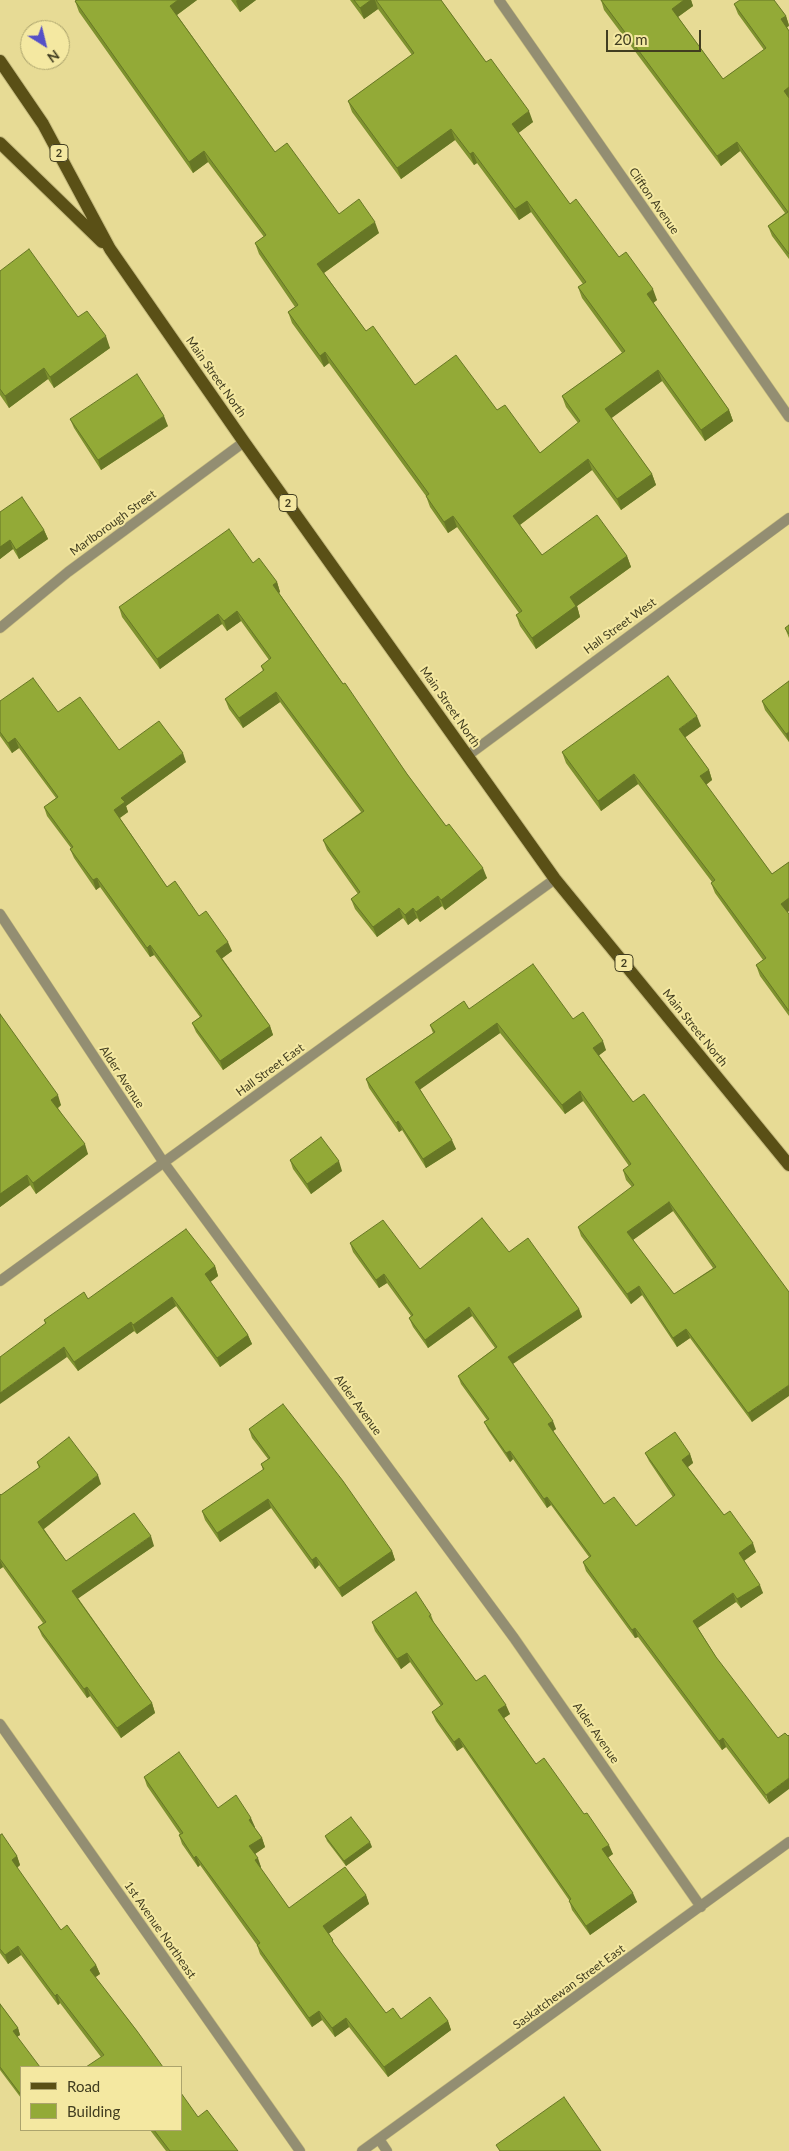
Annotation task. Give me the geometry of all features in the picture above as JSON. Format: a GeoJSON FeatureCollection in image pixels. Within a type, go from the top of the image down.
{"type":"FeatureCollection","features":[{"type":"Feature","properties":{"kind":"main road","name":"Main Street North"},"geometry":{"type":"LineString","coordinates":[[0,61],[43,124],[110,249],[244,442],[467,756],[555,878],[789,1165]]}},
{"type":"Feature","properties":{"kind":"main road","name":"Main Street North"},"geometry":{"type":"LineString","coordinates":[[0,143],[110,249]]}},
{"type":"Feature","properties":{"kind":"street","name":"Clifton Avenue"},"geometry":{"type":"LineString","coordinates":[[499,0],[789,416]]}},
{"type":"Feature","properties":{"kind":"street","name":"Marlborough Street"},"geometry":{"type":"LineString","coordinates":[[0,628],[68,572],[244,442]]}},
{"type":"Feature","properties":{"kind":"street","name":"Hall Street West"},"geometry":{"type":"LineString","coordinates":[[467,756],[789,518]]}},
{"type":"Feature","properties":{"kind":"street","name":"Hall Street East"},"geometry":{"type":"LineString","coordinates":[[0,1281],[555,878]]}},
{"type":"Feature","properties":{"kind":"street","name":"Alder Avenue"},"geometry":{"type":"LineString","coordinates":[[0,914],[164,1163],[514,1638],[701,1907]]}},
{"type":"Feature","properties":{"kind":"street","name":"1st Avenue Northeast"},"geometry":{"type":"LineString","coordinates":[[0,1724],[300,2151]]}},
{"type":"Feature","properties":{"kind":"street","name":"Saskatchewan Street East"},"geometry":{"type":"LineString","coordinates":[[362,2151],[789,1842]]}},
{"type":"Feature","properties":{"kind":"street"},"geometry":{"type":"LineString","coordinates":[[379,2139],[388,2151]]}},
{"type":"Feature","properties":{"kind":"building"},"geometry":{"type":"Polygon","coordinates":[[[178,0],[170,6],[275,152],[287,143],[339,214],[359,199],[375,222],[317,264],[366,331],[373,326],[415,385],[456,355],[497,410],[505,405],[540,453],[580,421],[562,396],[625,351],[578,287],[586,282],[527,201],[515,209],[473,152],[470,154],[451,129],[397,168],[348,101],[414,53],[376,0],[441,0],[486,62],[491,59],[529,111],[512,124],[570,204],[576,199],[619,257],[626,252],[653,289],[647,294],[729,410],[701,430],[658,370],[605,409],[652,474],[617,499],[588,459],[513,516],[542,555],[597,515],[627,556],[570,597],[576,606],[532,638],[516,615],[522,611],[453,516],[444,522],[426,496],[429,494],[325,352],[320,356],[288,312],[298,305],[255,243],[266,235],[204,151],[189,162],[75,1],[178,0]]]}},
{"type":"Feature","properties":{"kind":"building"},"geometry":{"type":"Polygon","coordinates":[[[354,0],[371,0],[360,8],[354,0]]]}},
{"type":"Feature","properties":{"kind":"building"},"geometry":{"type":"Polygon","coordinates":[[[601,0],[684,0],[672,9],[723,79],[766,48],[734,4],[740,0],[774,0],[786,16],[781,19],[789,31],[789,87],[784,91],[789,98],[789,254],[768,226],[788,212],[737,142],[717,156],[601,0]]]}},
{"type":"Feature","properties":{"kind":"building"},"geometry":{"type":"Polygon","coordinates":[[[29,249],[78,317],[87,311],[106,336],[50,377],[44,368],[5,396],[0,389],[0,271],[29,249]]]}},
{"type":"Feature","properties":{"kind":"building"},"geometry":{"type":"Polygon","coordinates":[[[137,374],[164,416],[98,460],[70,419],[137,374]]]}},
{"type":"Feature","properties":{"kind":"building"},"geometry":{"type":"Polygon","coordinates":[[[22,497],[44,530],[16,550],[10,540],[0,547],[0,512],[22,497]]]}},
{"type":"Feature","properties":{"kind":"building"},"geometry":{"type":"Polygon","coordinates":[[[229,529],[253,563],[259,558],[277,582],[273,585],[343,684],[345,683],[407,774],[446,826],[449,824],[483,868],[441,900],[438,896],[416,912],[413,908],[405,915],[399,908],[373,927],[351,899],[360,892],[323,840],[364,811],[276,692],[239,718],[225,699],[264,670],[261,666],[271,658],[237,611],[224,621],[218,614],[157,659],[119,607],[229,529]]]}},
{"type":"Feature","properties":{"kind":"building"},"geometry":{"type":"Polygon","coordinates":[[[789,625],[789,634],[785,628],[789,625]]]}},
{"type":"Feature","properties":{"kind":"building"},"geometry":{"type":"Polygon","coordinates":[[[668,676],[697,716],[679,729],[709,770],[700,776],[772,874],[789,862],[789,898],[781,904],[789,914],[789,1011],[756,965],[766,958],[711,883],[715,880],[634,774],[598,801],[562,752],[668,676]]]}},
{"type":"Feature","properties":{"kind":"building"},"geometry":{"type":"Polygon","coordinates":[[[33,678],[58,712],[80,697],[119,750],[159,721],[183,753],[121,798],[125,802],[114,810],[167,887],[175,881],[199,916],[206,911],[228,942],[216,951],[270,1026],[220,1061],[192,1023],[202,1016],[150,945],[147,948],[97,878],[93,880],[70,849],[73,847],[44,807],[58,797],[15,738],[8,743],[0,732],[0,701],[33,678]]]}},
{"type":"Feature","properties":{"kind":"building"},"geometry":{"type":"Polygon","coordinates":[[[789,681],[789,732],[786,734],[762,701],[789,681]]]}},
{"type":"Feature","properties":{"kind":"building"},"geometry":{"type":"Polygon","coordinates":[[[533,964],[573,1019],[583,1012],[603,1041],[593,1048],[633,1102],[644,1094],[789,1292],[789,1385],[748,1413],[686,1329],[673,1338],[639,1286],[627,1294],[578,1227],[634,1185],[623,1170],[631,1164],[580,1091],[562,1105],[497,1023],[415,1082],[452,1140],[423,1159],[398,1121],[396,1123],[366,1079],[435,1032],[430,1025],[464,1001],[469,1009],[533,964]],[[669,1202],[627,1232],[674,1294],[716,1267],[669,1202]]]}},
{"type":"Feature","properties":{"kind":"building"},"geometry":{"type":"Polygon","coordinates":[[[0,1014],[58,1095],[51,1100],[85,1144],[33,1183],[27,1175],[0,1194],[0,1014]]]}},
{"type":"Feature","properties":{"kind":"building"},"geometry":{"type":"Polygon","coordinates":[[[321,1137],[339,1161],[307,1184],[290,1160],[321,1137]]]}},
{"type":"Feature","properties":{"kind":"building"},"geometry":{"type":"Polygon","coordinates":[[[482,1218],[509,1252],[528,1238],[579,1309],[508,1357],[553,1421],[548,1424],[604,1504],[614,1497],[636,1526],[675,1495],[645,1453],[675,1432],[690,1454],[682,1460],[724,1515],[730,1511],[753,1543],[739,1553],[760,1585],[737,1599],[733,1593],[693,1621],[716,1657],[778,1738],[785,1733],[789,1735],[789,1778],[766,1795],[723,1738],[719,1741],[635,1628],[632,1630],[583,1562],[591,1556],[547,1497],[544,1499],[510,1451],[506,1453],[484,1422],[489,1419],[458,1376],[497,1347],[469,1307],[425,1340],[409,1318],[413,1315],[384,1274],[376,1280],[350,1243],[383,1220],[420,1269],[482,1218]]]}},
{"type":"Feature","properties":{"kind":"building"},"geometry":{"type":"Polygon","coordinates":[[[186,1229],[215,1266],[205,1274],[248,1335],[217,1358],[172,1297],[133,1325],[131,1322],[74,1362],[64,1347],[0,1393],[0,1357],[46,1323],[44,1320],[84,1292],[88,1299],[186,1229]]]}},
{"type":"Feature","properties":{"kind":"building"},"geometry":{"type":"Polygon","coordinates":[[[283,1404],[343,1481],[392,1551],[339,1588],[316,1557],[312,1560],[268,1499],[217,1533],[202,1511],[264,1469],[261,1464],[270,1458],[249,1429],[283,1404]]]}},
{"type":"Feature","properties":{"kind":"building"},"geometry":{"type":"Polygon","coordinates":[[[69,1437],[98,1475],[38,1522],[66,1561],[134,1513],[151,1536],[72,1591],[152,1703],[117,1728],[87,1687],[84,1689],[38,1627],[46,1622],[0,1559],[0,1494],[40,1467],[37,1462],[69,1437]]]}},
{"type":"Feature","properties":{"kind":"building"},"geometry":{"type":"Polygon","coordinates":[[[416,1592],[431,1615],[429,1616],[476,1681],[485,1675],[506,1705],[498,1710],[536,1764],[544,1758],[584,1814],[587,1813],[609,1845],[602,1849],[633,1893],[586,1926],[569,1901],[571,1899],[459,1738],[454,1742],[432,1712],[443,1704],[407,1653],[397,1659],[372,1622],[416,1592]]]}},
{"type":"Feature","properties":{"kind":"building"},"geometry":{"type":"Polygon","coordinates":[[[179,1752],[218,1808],[236,1795],[251,1818],[249,1820],[262,1838],[249,1846],[258,1858],[255,1860],[289,1908],[345,1867],[366,1895],[323,1926],[332,1941],[386,2013],[393,2008],[401,2019],[430,1997],[448,2021],[384,2067],[346,2018],[332,2028],[319,2011],[309,2018],[257,1945],[260,1943],[196,1856],[194,1858],[179,1835],[183,1833],[144,1777],[179,1752]]]}},
{"type":"Feature","properties":{"kind":"building"},"geometry":{"type":"Polygon","coordinates":[[[351,1817],[370,1842],[344,1861],[325,1836],[351,1817]]]}},
{"type":"Feature","properties":{"kind":"building"},"geometry":{"type":"Polygon","coordinates":[[[2,1834],[17,1856],[12,1860],[61,1930],[67,1925],[96,1965],[90,1970],[162,2066],[88,2066],[104,2055],[57,1994],[55,1996],[18,1946],[5,1955],[0,1949],[0,1835],[2,1834]]]}},
{"type":"Feature","properties":{"kind":"building"},"geometry":{"type":"Polygon","coordinates":[[[0,2004],[18,2028],[13,2031],[39,2066],[20,2066],[20,2094],[0,2067],[0,2004]]]}},
{"type":"Feature","properties":{"kind":"building"},"geometry":{"type":"Polygon","coordinates":[[[182,2094],[198,2117],[207,2110],[238,2151],[170,2151],[155,2131],[182,2131],[182,2094]]]}},
{"type":"Feature","properties":{"kind":"building"},"geometry":{"type":"Polygon","coordinates":[[[564,2097],[601,2151],[500,2151],[496,2145],[564,2097]]]}}]}
